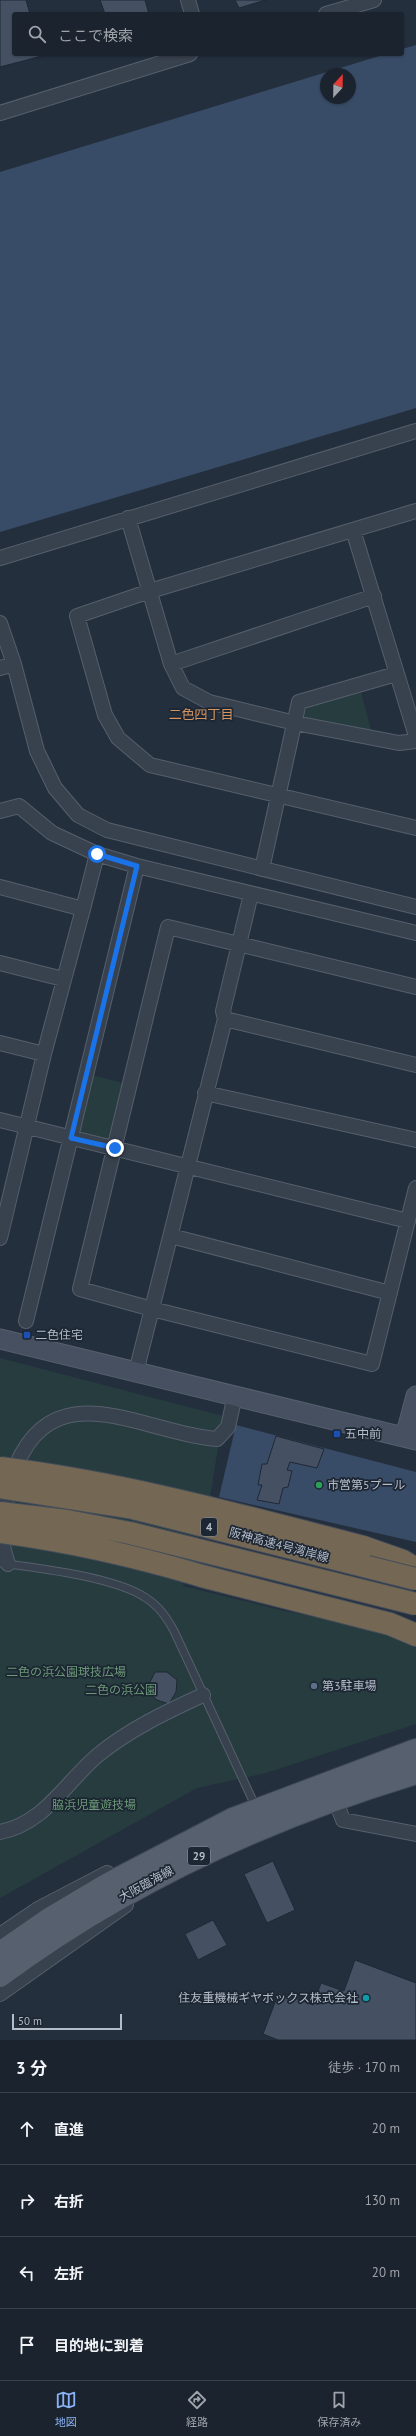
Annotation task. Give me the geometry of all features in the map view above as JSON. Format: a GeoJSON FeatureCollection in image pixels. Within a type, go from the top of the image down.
{"type":"FeatureCollection","features":[{"type":"Feature","properties":{"kind":"highway"},"geometry":{"type":"LineString","coordinates":[[0,1468],[86,1480],[142,1491],[363,1547],[403,1561],[416,1569]]}},
{"type":"Feature","properties":{"kind":"highway","name":"阪神高速4号湾岸線"},"geometry":{"type":"LineString","coordinates":[[0,1488],[133,1508],[416,1579]]}},
{"type":"Feature","properties":{"kind":"highway","name":"阪神高速4号湾岸線"},"geometry":{"type":"LineString","coordinates":[[0,1513],[67,1521],[130,1533],[416,1604]]}},
{"type":"Feature","properties":{"kind":"highway"},"geometry":{"type":"LineString","coordinates":[[0,1532],[50,1538],[104,1549],[202,1576],[390,1624],[416,1635]]}},
{"type":"Feature","properties":{"kind":"main road","name":"大阪臨海線"},"geometry":{"type":"LineString","coordinates":[[0,1976],[60,1936],[179,1866],[331,1790],[416,1750]]}},
{"type":"Feature","properties":{"kind":"main road","name":"大阪臨海線"},"geometry":{"type":"LineString","coordinates":[[0,1953],[49,1919],[171,1850],[233,1819],[331,1790],[416,1773]]}},
{"type":"Feature","properties":{"kind":"street"},"geometry":{"type":"LineString","coordinates":[[188,0],[191,12]]}},
{"type":"Feature","properties":{"kind":"street"},"geometry":{"type":"LineString","coordinates":[[333,12],[374,0]]}},
{"type":"Feature","properties":{"kind":"street"},"geometry":{"type":"LineString","coordinates":[[0,113],[184,56]]}},
{"type":"Feature","properties":{"kind":"street"},"geometry":{"type":"LineString","coordinates":[[0,558],[416,431]]}},
{"type":"Feature","properties":{"kind":"street"},"geometry":{"type":"LineString","coordinates":[[416,511],[150,591],[77,616],[105,715],[118,738],[150,765],[416,828]]}},
{"type":"Feature","properties":{"kind":"street"},"geometry":{"type":"LineString","coordinates":[[128,518],[171,664],[183,688],[209,702],[295,723],[399,743],[416,741]]}},
{"type":"Feature","properties":{"kind":"street"},"geometry":{"type":"LineString","coordinates":[[353,530],[416,736]]}},
{"type":"Feature","properties":{"kind":"street"},"geometry":{"type":"LineString","coordinates":[[171,664],[374,596]]}},
{"type":"Feature","properties":{"kind":"street"},"geometry":{"type":"LineString","coordinates":[[0,623],[14,664],[37,750],[55,788],[78,815],[108,830],[416,907]]}},
{"type":"Feature","properties":{"kind":"street"},"geometry":{"type":"LineString","coordinates":[[0,668],[14,664]]}},
{"type":"Feature","properties":{"kind":"street"},"geometry":{"type":"LineString","coordinates":[[262,869],[277,795],[299,702],[396,674]]}},
{"type":"Feature","properties":{"kind":"street"},"geometry":{"type":"LineString","coordinates":[[0,811],[19,806],[52,833],[97,854],[137,866],[416,933]]}},
{"type":"Feature","properties":{"kind":"street"},"geometry":{"type":"LineString","coordinates":[[0,1238],[5,1197],[27,1127],[63,979],[97,854]]}},
{"type":"Feature","properties":{"kind":"street"},"geometry":{"type":"LineString","coordinates":[[26,1321],[137,866]]}},
{"type":"Feature","properties":{"kind":"street"},"geometry":{"type":"LineString","coordinates":[[0,887],[83,909]]}},
{"type":"Feature","properties":{"kind":"street"},"geometry":{"type":"LineString","coordinates":[[136,1372],[171,1236],[205,1093],[225,1019],[223,1012],[251,894]]}},
{"type":"Feature","properties":{"kind":"street"},"geometry":{"type":"LineString","coordinates":[[416,987],[168,927],[80,1289],[152,1309],[372,1364],[416,1188]]}},
{"type":"Feature","properties":{"kind":"street"},"geometry":{"type":"LineString","coordinates":[[0,963],[63,979]]}},
{"type":"Feature","properties":{"kind":"street"},"geometry":{"type":"LineString","coordinates":[[225,1019],[416,1065]]}},
{"type":"Feature","properties":{"kind":"street"},"geometry":{"type":"LineString","coordinates":[[0,1044],[44,1054]]}},
{"type":"Feature","properties":{"kind":"street"},"geometry":{"type":"LineString","coordinates":[[205,1093],[416,1140]]}},
{"type":"Feature","properties":{"kind":"street"},"geometry":{"type":"LineString","coordinates":[[0,1120],[408,1220]]}},
{"type":"Feature","properties":{"kind":"street"},"geometry":{"type":"LineString","coordinates":[[171,1236],[390,1293]]}},
{"type":"Feature","properties":{"kind":"street"},"geometry":{"type":"LineString","coordinates":[[0,1339],[410,1438],[416,1396]]}},
{"type":"Feature","properties":{"kind":"street"},"geometry":{"type":"LineString","coordinates":[[4,1564],[3,1543],[12,1474],[24,1447],[46,1423],[77,1413],[112,1415],[217,1439],[228,1427],[235,1396]]}},
{"type":"Feature","properties":{"kind":"street"},"geometry":{"type":"LineString","coordinates":[[0,1832],[17,1828],[36,1818],[73,1779],[120,1739],[163,1713],[204,1695]]}},
{"type":"Feature","properties":{"kind":"street"},"geometry":{"type":"LineString","coordinates":[[0,1935],[52,1902],[165,1843],[253,1801],[331,1790],[343,1820],[416,1834]]}},
{"type":"Feature","properties":{"kind":"street"},"geometry":{"type":"LineString","coordinates":[[0,1994],[66,1949],[179,1866]]}},
{"type":"Feature","properties":{"kind":"lane"},"geometry":{"type":"LineString","coordinates":[[4,1564],[93,1579],[127,1588],[145,1598],[169,1622],[253,1801]]}},
{"type":"Feature","properties":{"kind":"green space"},"geometry":{"type":"Polygon","coordinates":[[[361,692],[371,730],[304,717],[307,707],[361,692]]]}},
{"type":"Feature","properties":{"kind":"green space"},"geometry":{"type":"Polygon","coordinates":[[[91,1075],[123,1083],[110,1141],[79,1131],[91,1075]]]}},
{"type":"Feature","properties":{"kind":"green space","name":"二色の浜公園"},"geometry":{"type":"Polygon","coordinates":[[[0,1358],[223,1416],[211,1492],[183,1586],[289,1612],[382,1629],[416,1644],[416,1724],[266,1773],[197,1788],[0,1898],[0,1358]]]}},
{"type":"Feature","properties":{"kind":"water"},"geometry":{"type":"Polygon","coordinates":[[[416,45],[416,408],[0,532],[0,172],[320,74],[320,104],[356,104],[356,68],[340,68],[379,56],[404,56],[404,48],[416,45]]]}},
{"type":"Feature","properties":{"kind":"water","name":"市営第5プール"},"geometry":{"type":"Polygon","coordinates":[[[236,1425],[416,1472],[416,1542],[219,1497],[236,1425]]]}},
{"type":"Feature","properties":{"kind":"building"},"geometry":{"type":"Polygon","coordinates":[[[0,0],[26,0],[29,12],[12,12],[12,56],[42,56],[0,67],[0,0]]]}},
{"type":"Feature","properties":{"kind":"building"},"geometry":{"type":"Polygon","coordinates":[[[100,0],[145,0],[148,12],[104,12],[100,0]]]}},
{"type":"Feature","properties":{"kind":"building"},"geometry":{"type":"Polygon","coordinates":[[[235,0],[266,0],[239,8],[235,0]]]}},
{"type":"Feature","properties":{"kind":"building"},"geometry":{"type":"Polygon","coordinates":[[[276,1436],[324,1449],[317,1468],[290,1462],[287,1470],[292,1471],[288,1487],[283,1488],[279,1504],[257,1500],[262,1485],[258,1485],[262,1464],[267,1464],[276,1436]]]}},
{"type":"Feature","properties":{"kind":"building"},"geometry":{"type":"Polygon","coordinates":[[[155,1672],[167,1672],[177,1680],[176,1692],[169,1704],[157,1700],[148,1693],[149,1684],[155,1672]]]}},
{"type":"Feature","properties":{"kind":"building"},"geometry":{"type":"Polygon","coordinates":[[[273,1861],[295,1910],[267,1923],[244,1874],[273,1861]]]}},
{"type":"Feature","properties":{"kind":"building"},"geometry":{"type":"Polygon","coordinates":[[[213,1920],[227,1945],[198,1960],[185,1934],[213,1920]]]}},
{"type":"Feature","properties":{"kind":"building","name":"住友重機械ギヤボックス株式会社"},"geometry":{"type":"Polygon","coordinates":[[[355,1960],[416,1983],[416,2040],[278,2040],[263,2034],[279,1992],[313,2005],[321,1983],[344,1991],[355,1960]]]}},
{"type":"Feature","properties":{"kind":"place","name":"二色住宅"},"geometry":{"type":"Point","coordinates":[27,1335]}},
{"type":"Feature","properties":{"kind":"place","name":"五中前"},"geometry":{"type":"Point","coordinates":[337,1434]}},
{"type":"Feature","properties":{"kind":"place","name":"市営第5プール"},"geometry":{"type":"Point","coordinates":[319,1485]}},
{"type":"Feature","properties":{"kind":"place","name":"第3駐車場"},"geometry":{"type":"Point","coordinates":[314,1686]}},
{"type":"Feature","properties":{"kind":"place","name":"住友重機械ギヤボックス株式会社"},"geometry":{"type":"Point","coordinates":[366,1998]}},
{"type":"Feature","properties":{"kind":"district","name":"二色四丁目"},"geometry":{"type":"Point","coordinates":[201,714]}},
{"type":"Feature","properties":{"kind":"route"},"geometry":{"type":"LineString","coordinates":[[97,854],[137,866],[71,1138],[115,1148]]}},
{"type":"Feature","properties":{"kind":"park label","name":"二色の浜公園球技広場"},"geometry":{"type":"Point","coordinates":[66,1672]}},
{"type":"Feature","properties":{"kind":"park label","name":"脇浜児童遊技場"},"geometry":{"type":"Point","coordinates":[94,1805]}}]}
